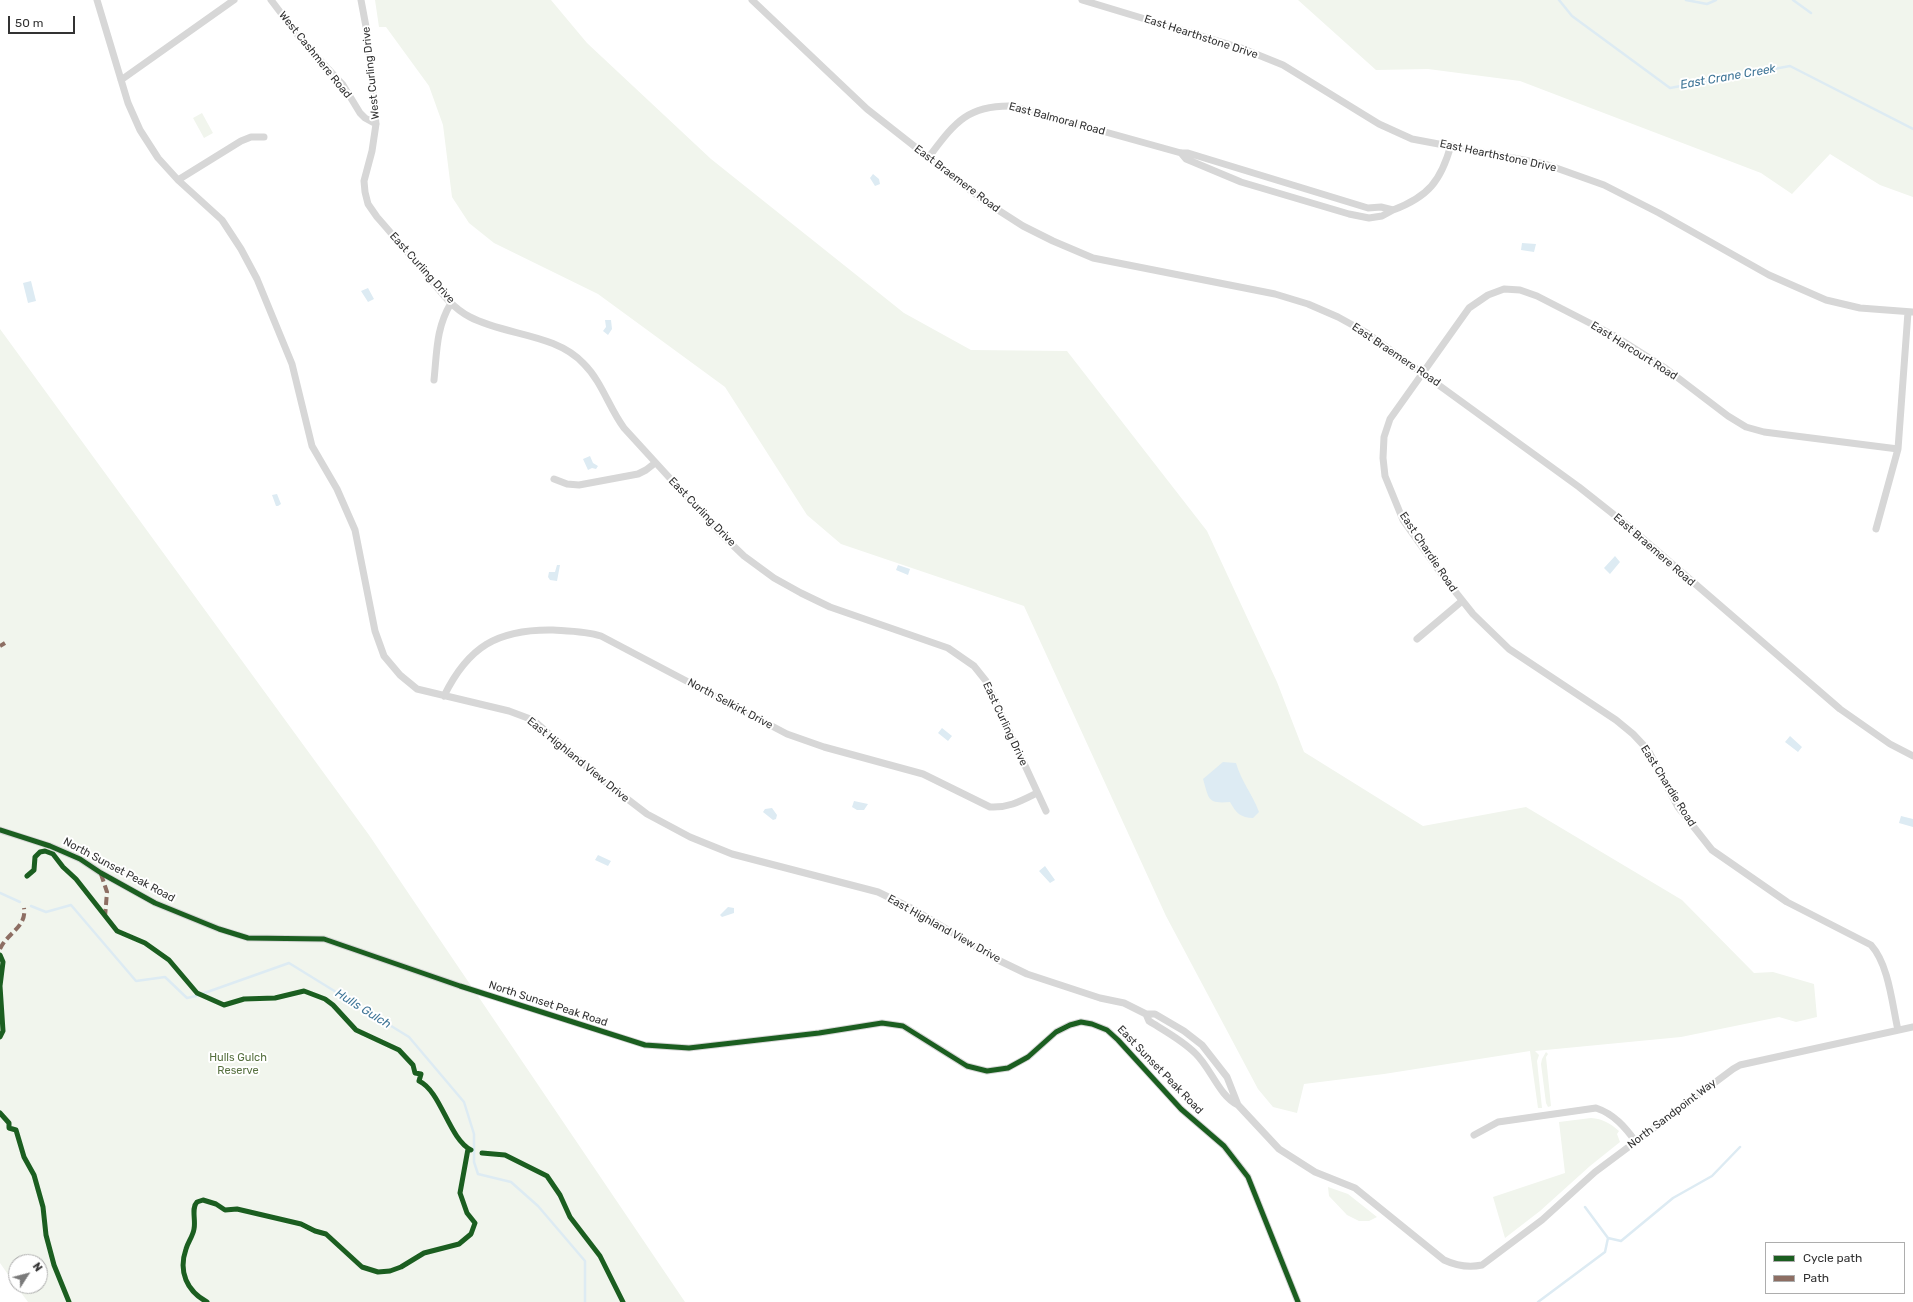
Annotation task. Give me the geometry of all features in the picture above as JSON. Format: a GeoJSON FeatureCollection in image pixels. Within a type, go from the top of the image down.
{"type":"FeatureCollection","features":[{"type":"Feature","properties":{"kind":"street","name":"East Highland View Drive"},"geometry":{"type":"LineString","coordinates":[[97,0],[128,103],[140,130],[158,158],[178,180],[222,220],[242,249],[257,279],[292,364],[312,446],[337,489],[355,530],[375,631],[384,656],[400,675],[417,689],[509,711],[533,720],[596,775],[647,814],[690,837],[732,854],[878,892],[913,909],[998,960],[1027,974],[1100,998],[1124,1003],[1146,1014],[1155,1014],[1184,1031],[1202,1045],[1227,1077],[1238,1105]]}},
{"type":"Feature","properties":{"kind":"street"},"geometry":{"type":"LineString","coordinates":[[121,80],[234,0]]}},
{"type":"Feature","properties":{"kind":"street","name":"West Cashmere Road"},"geometry":{"type":"LineString","coordinates":[[271,0],[303,42],[343,85],[360,113],[365,118],[376,124]]}},
{"type":"Feature","properties":{"kind":"street","name":"West Curling Drive"},"geometry":{"type":"LineString","coordinates":[[361,0],[367,32],[376,124],[372,151],[364,181],[365,192]]}},
{"type":"Feature","properties":{"kind":"street","name":"East Braemere Road"},"geometry":{"type":"LineString","coordinates":[[752,0],[867,109],[984,201],[1023,226],[1053,242],[1093,258],[1276,294],[1308,304],[1338,316],[1367,333],[1579,487],[1627,525],[1840,709],[1890,744],[1913,756]]}},
{"type":"Feature","properties":{"kind":"street","name":"East Hearthstone Drive"},"geometry":{"type":"LineString","coordinates":[[1082,0],[1241,48],[1283,65],[1379,124],[1412,138],[1545,164],[1604,185],[1660,213],[1769,275],[1826,300],[1860,308],[1910,312]]}},
{"type":"Feature","properties":{"kind":"street","name":"East Balmoral Road"},"geometry":{"type":"LineString","coordinates":[[928,158],[952,128],[968,115],[992,105],[1012,106],[1032,110],[1181,153],[1188,153],[1368,208],[1381,207],[1393,210]]}},
{"type":"Feature","properties":{"kind":"street"},"geometry":{"type":"LineString","coordinates":[[178,180],[241,141],[251,137],[264,137]]}},
{"type":"Feature","properties":{"kind":"street","name":"East Balmoral Road"},"geometry":{"type":"LineString","coordinates":[[1181,153],[1186,159],[1241,182],[1349,214],[1369,218],[1382,216],[1422,196],[1436,181],[1445,165],[1451,145]]}},
{"type":"Feature","properties":{"kind":"street","name":"East Curling Drive"},"geometry":{"type":"LineString","coordinates":[[365,192],[368,204],[377,217],[451,303],[468,316],[494,328],[548,342],[571,353],[584,364],[593,374],[614,415],[655,463],[720,534],[744,556],[774,578],[830,607],[948,648],[974,666],[992,694],[1046,811]]}},
{"type":"Feature","properties":{"kind":"street","name":"East Harcourt Road"},"geometry":{"type":"LineString","coordinates":[[1424,373],[1469,308],[1488,294],[1504,290],[1520,290],[1537,296],[1613,335],[1665,368],[1728,416],[1746,427],[1764,432],[1898,449]]}},
{"type":"Feature","properties":{"kind":"street"},"geometry":{"type":"LineString","coordinates":[[434,380],[439,327],[451,303]]}},
{"type":"Feature","properties":{"kind":"street"},"geometry":{"type":"LineString","coordinates":[[1876,529],[1898,449],[1910,312]]}},
{"type":"Feature","properties":{"kind":"street","name":"East Chardie Road"},"geometry":{"type":"LineString","coordinates":[[1424,373],[1390,419],[1384,437],[1383,458],[1385,476],[1403,520],[1462,601],[1509,649],[1616,720],[1633,734],[1648,750],[1682,811],[1712,850],[1787,902],[1870,945],[1881,959],[1884,966],[1898,1030]]}},
{"type":"Feature","properties":{"kind":"street"},"geometry":{"type":"LineString","coordinates":[[554,479],[567,484],[579,485],[638,474],[655,463]]}},
{"type":"Feature","properties":{"kind":"street","name":"East Chardie Road"},"geometry":{"type":"LineString","coordinates":[[1416,639],[1462,601]]}},
{"type":"Feature","properties":{"kind":"street","name":"North Selkirk Drive"},"geometry":{"type":"LineString","coordinates":[[444,696],[462,665],[480,648],[495,638],[517,632],[580,631],[601,636],[787,734],[923,774],[990,807],[1001,808],[1012,805],[1037,793]]}},
{"type":"Feature","properties":{"kind":"street","name":"North Sunset Peak Road"},"geometry":{"type":"LineString","coordinates":[[0,830],[50,846],[74,856],[155,903],[219,929],[248,938],[324,939],[460,986],[645,1045],[689,1048],[819,1033],[882,1023],[903,1026],[967,1066],[987,1071],[1008,1068],[1028,1057],[1056,1032],[1070,1025],[1081,1022],[1092,1024]]}},
{"type":"Feature","properties":{"kind":"street","name":"East Highland View Drive"},"geometry":{"type":"LineString","coordinates":[[1146,1014],[1149,1021],[1194,1052],[1206,1065],[1230,1101],[1238,1105],[1279,1149],[1315,1172],[1355,1188],[1444,1260],[1464,1266]]}},
{"type":"Feature","properties":{"kind":"street","name":"East Sunset Peak Road"},"geometry":{"type":"LineString","coordinates":[[1092,1024],[1107,1030],[1118,1040],[1181,1109],[1224,1146],[1248,1177],[1298,1302]]}},
{"type":"Feature","properties":{"kind":"street","name":"North Sandpoint Way"},"geometry":{"type":"LineString","coordinates":[[1464,1266],[1482,1265],[1542,1220],[1595,1172],[1740,1065],[1913,1027]]}},
{"type":"Feature","properties":{"kind":"street"},"geometry":{"type":"LineString","coordinates":[[1474,1135],[1498,1122],[1596,1108],[1605,1111],[1618,1120],[1636,1142]]}},
{"type":"Feature","properties":{"kind":"green space"},"geometry":{"type":"Polygon","coordinates":[[[375,0],[551,0],[587,43],[711,159],[904,313],[971,350],[1067,351],[1207,531],[1277,682],[1304,752],[1423,826],[1526,807],[1682,900],[1754,973],[1773,972],[1814,984],[1817,1017],[1796,1022],[1779,1017],[1681,1037],[1535,1051],[1539,1055],[1537,1061],[1542,1108],[1538,1108],[1530,1051],[1384,1074],[1304,1084],[1297,1113],[1273,1107],[1258,1089],[1166,916],[1024,606],[841,544],[807,515],[725,387],[598,294],[494,243],[469,223],[452,197],[443,125],[429,86],[386,27],[379,27],[375,0]]]}},
{"type":"Feature","properties":{"kind":"green space"},"geometry":{"type":"Polygon","coordinates":[[[1298,0],[1913,0],[1913,197],[1880,185],[1830,154],[1792,194],[1761,173],[1520,81],[1428,69],[1376,70],[1298,0]]]}},
{"type":"Feature","properties":{"kind":"green space"},"geometry":{"type":"Polygon","coordinates":[[[202,113],[213,133],[204,138],[193,118],[202,113]]]}},
{"type":"Feature","properties":{"kind":"green space","name":"Hulls Gulch Reserve"},"geometry":{"type":"Polygon","coordinates":[[[0,329],[369,835],[685,1302],[28,1302],[22,1294],[48,1294],[48,1254],[8,1254],[8,1274],[0,1263],[0,329]]]}},
{"type":"Feature","properties":{"kind":"green space"},"geometry":{"type":"Polygon","coordinates":[[[1546,1052],[1548,1054],[1546,1057],[1551,1106],[1548,1107],[1546,1103],[1541,1064],[1546,1052]]]}},
{"type":"Feature","properties":{"kind":"green space"},"geometry":{"type":"Polygon","coordinates":[[[1591,1118],[1603,1120],[1616,1128],[1619,1131],[1617,1134],[1620,1142],[1590,1166],[1540,1211],[1505,1238],[1493,1197],[1565,1173],[1559,1122],[1591,1118]]]}},
{"type":"Feature","properties":{"kind":"green space"},"geometry":{"type":"Polygon","coordinates":[[[1328,1187],[1348,1194],[1377,1217],[1369,1221],[1359,1221],[1347,1215],[1329,1196],[1328,1187]]]}},
{"type":"Feature","properties":{"kind":"shaded area"},"geometry":{"type":"Polygon","coordinates":[[[873,174],[879,179],[880,184],[875,186],[870,178],[873,174]]]}},
{"type":"Feature","properties":{"kind":"shaded area"},"geometry":{"type":"Polygon","coordinates":[[[1522,243],[1536,244],[1534,252],[1521,250],[1522,243]]]}},
{"type":"Feature","properties":{"kind":"shaded area"},"geometry":{"type":"Polygon","coordinates":[[[31,281],[36,301],[28,303],[23,283],[31,281]]]}},
{"type":"Feature","properties":{"kind":"shaded area"},"geometry":{"type":"Polygon","coordinates":[[[368,288],[374,299],[368,302],[361,291],[368,288]]]}},
{"type":"Feature","properties":{"kind":"shaded area"},"geometry":{"type":"Polygon","coordinates":[[[605,320],[611,320],[612,329],[608,335],[603,331],[606,327],[605,320]]]}},
{"type":"Feature","properties":{"kind":"shaded area"},"geometry":{"type":"Polygon","coordinates":[[[590,456],[593,463],[598,466],[596,469],[592,468],[588,470],[583,459],[590,456]]]}},
{"type":"Feature","properties":{"kind":"shaded area"},"geometry":{"type":"Polygon","coordinates":[[[277,494],[281,504],[276,506],[272,495],[277,494]]]}},
{"type":"Feature","properties":{"kind":"shaded area"},"geometry":{"type":"Polygon","coordinates":[[[1615,556],[1620,562],[1610,574],[1604,568],[1615,556]]]}},
{"type":"Feature","properties":{"kind":"shaded area"},"geometry":{"type":"Polygon","coordinates":[[[557,565],[560,565],[557,581],[550,580],[548,577],[549,572],[555,572],[557,565]]]}},
{"type":"Feature","properties":{"kind":"shaded area"},"geometry":{"type":"Polygon","coordinates":[[[898,565],[910,569],[908,575],[896,570],[898,565]]]}},
{"type":"Feature","properties":{"kind":"shaded area"},"geometry":{"type":"Polygon","coordinates":[[[942,728],[952,736],[948,741],[938,733],[942,728]]]}},
{"type":"Feature","properties":{"kind":"shaded area"},"geometry":{"type":"Polygon","coordinates":[[[1790,736],[1802,747],[1798,752],[1785,742],[1790,736]]]}},
{"type":"Feature","properties":{"kind":"shaded area"},"geometry":{"type":"Polygon","coordinates":[[[1223,762],[1236,763],[1259,812],[1253,818],[1245,817],[1239,814],[1230,802],[1213,801],[1208,796],[1203,779],[1223,762]]]}},
{"type":"Feature","properties":{"kind":"shaded area"},"geometry":{"type":"Polygon","coordinates":[[[854,801],[868,804],[864,810],[857,810],[852,807],[854,801]]]}},
{"type":"Feature","properties":{"kind":"shaded area"},"geometry":{"type":"Polygon","coordinates":[[[772,808],[777,815],[776,819],[773,820],[763,812],[765,809],[772,808]]]}},
{"type":"Feature","properties":{"kind":"shaded area"},"geometry":{"type":"Polygon","coordinates":[[[1901,816],[1913,819],[1913,827],[1899,823],[1901,816]]]}},
{"type":"Feature","properties":{"kind":"shaded area"},"geometry":{"type":"Polygon","coordinates":[[[598,855],[611,861],[608,866],[595,860],[598,855]]]}},
{"type":"Feature","properties":{"kind":"shaded area"},"geometry":{"type":"Polygon","coordinates":[[[1045,866],[1055,880],[1050,883],[1039,871],[1045,866]]]}},
{"type":"Feature","properties":{"kind":"shaded area"},"geometry":{"type":"Polygon","coordinates":[[[728,907],[734,908],[734,913],[722,917],[720,915],[728,907]]]}},
{"type":"Feature","properties":{"kind":"waterway","name":"East Crane Creek"},"geometry":{"type":"LineString","coordinates":[[1559,0],[1572,16],[1670,88],[1790,66],[1913,129]]}},
{"type":"Feature","properties":{"kind":"waterway"},"geometry":{"type":"LineString","coordinates":[[1686,0],[1707,4],[1716,0]]}},
{"type":"Feature","properties":{"kind":"waterway"},"geometry":{"type":"LineString","coordinates":[[1793,0],[1811,13]]}},
{"type":"Feature","properties":{"kind":"waterway","name":"Hulls Gulch"},"geometry":{"type":"LineString","coordinates":[[0,893],[20,902]]}},
{"type":"Feature","properties":{"kind":"waterway","name":"Hulls Gulch"},"geometry":{"type":"LineString","coordinates":[[31,906],[46,912],[71,905],[136,981],[165,977],[187,998],[289,963],[409,1037],[464,1102],[474,1134],[474,1162],[478,1174],[511,1182],[538,1206],[585,1261],[585,1302]]}},
{"type":"Feature","properties":{"kind":"waterway"},"geometry":{"type":"LineString","coordinates":[[1585,1207],[1608,1238],[1621,1241],[1673,1198],[1712,1176],[1740,1147]]}},
{"type":"Feature","properties":{"kind":"waterway"},"geometry":{"type":"LineString","coordinates":[[1538,1302],[1605,1252],[1608,1238]]}},
{"type":"Feature","properties":{"kind":"marked path"},"geometry":{"type":"LineString","coordinates":[[0,646],[5,643]]}},
{"type":"Feature","properties":{"kind":"marked path"},"geometry":{"type":"LineString","coordinates":[[101,874],[107,892],[105,917]]}},
{"type":"Feature","properties":{"kind":"marked path"},"geometry":{"type":"LineString","coordinates":[[0,949],[3,943],[20,925],[24,915],[24,908]]}},
{"type":"Feature","properties":{"kind":"cycle path"},"geometry":{"type":"LineString","coordinates":[[0,830],[50,846],[80,859],[101,873],[155,903],[219,929],[248,938],[324,939],[460,986],[645,1045],[689,1048],[819,1033],[882,1023],[903,1026],[967,1066],[987,1071],[1008,1068],[1028,1057],[1056,1032],[1070,1025],[1081,1022],[1092,1024],[1107,1030],[1118,1040],[1181,1109],[1224,1146],[1248,1177],[1298,1302]]}},
{"type":"Feature","properties":{"kind":"cycle path"},"geometry":{"type":"LineString","coordinates":[[27,876],[34,870],[35,857],[40,852],[45,851],[53,854],[63,867],[76,879],[117,931],[145,943],[169,960],[197,993],[224,1005],[244,999],[275,998],[304,991],[325,999],[333,1005],[356,1030],[399,1050],[413,1065],[415,1073],[421,1074],[419,1081],[427,1086],[457,1136],[463,1144],[471,1150]]}},
{"type":"Feature","properties":{"kind":"cycle path"},"geometry":{"type":"LineString","coordinates":[[0,955],[3,962],[0,986],[3,1031],[0,1037]]}},
{"type":"Feature","properties":{"kind":"cycle path"},"geometry":{"type":"LineString","coordinates":[[0,1113],[9,1123],[9,1128],[16,1130],[24,1157],[34,1175],[43,1207],[46,1235],[54,1265],[69,1302]]}},
{"type":"Feature","properties":{"kind":"cycle path"},"geometry":{"type":"LineString","coordinates":[[207,1302],[200,1298],[189,1286],[186,1280],[183,1265],[186,1249],[193,1232],[194,1207],[197,1202],[203,1200],[216,1204],[225,1210],[237,1209],[301,1224],[315,1231],[326,1234],[362,1267],[378,1272],[390,1271],[401,1267],[424,1253],[459,1244],[471,1234],[475,1223],[467,1213],[460,1193],[468,1149]]}},
{"type":"Feature","properties":{"kind":"cycle path"},"geometry":{"type":"LineString","coordinates":[[482,1153],[505,1155],[547,1176],[560,1195],[570,1217],[600,1256],[623,1302]]}}]}
